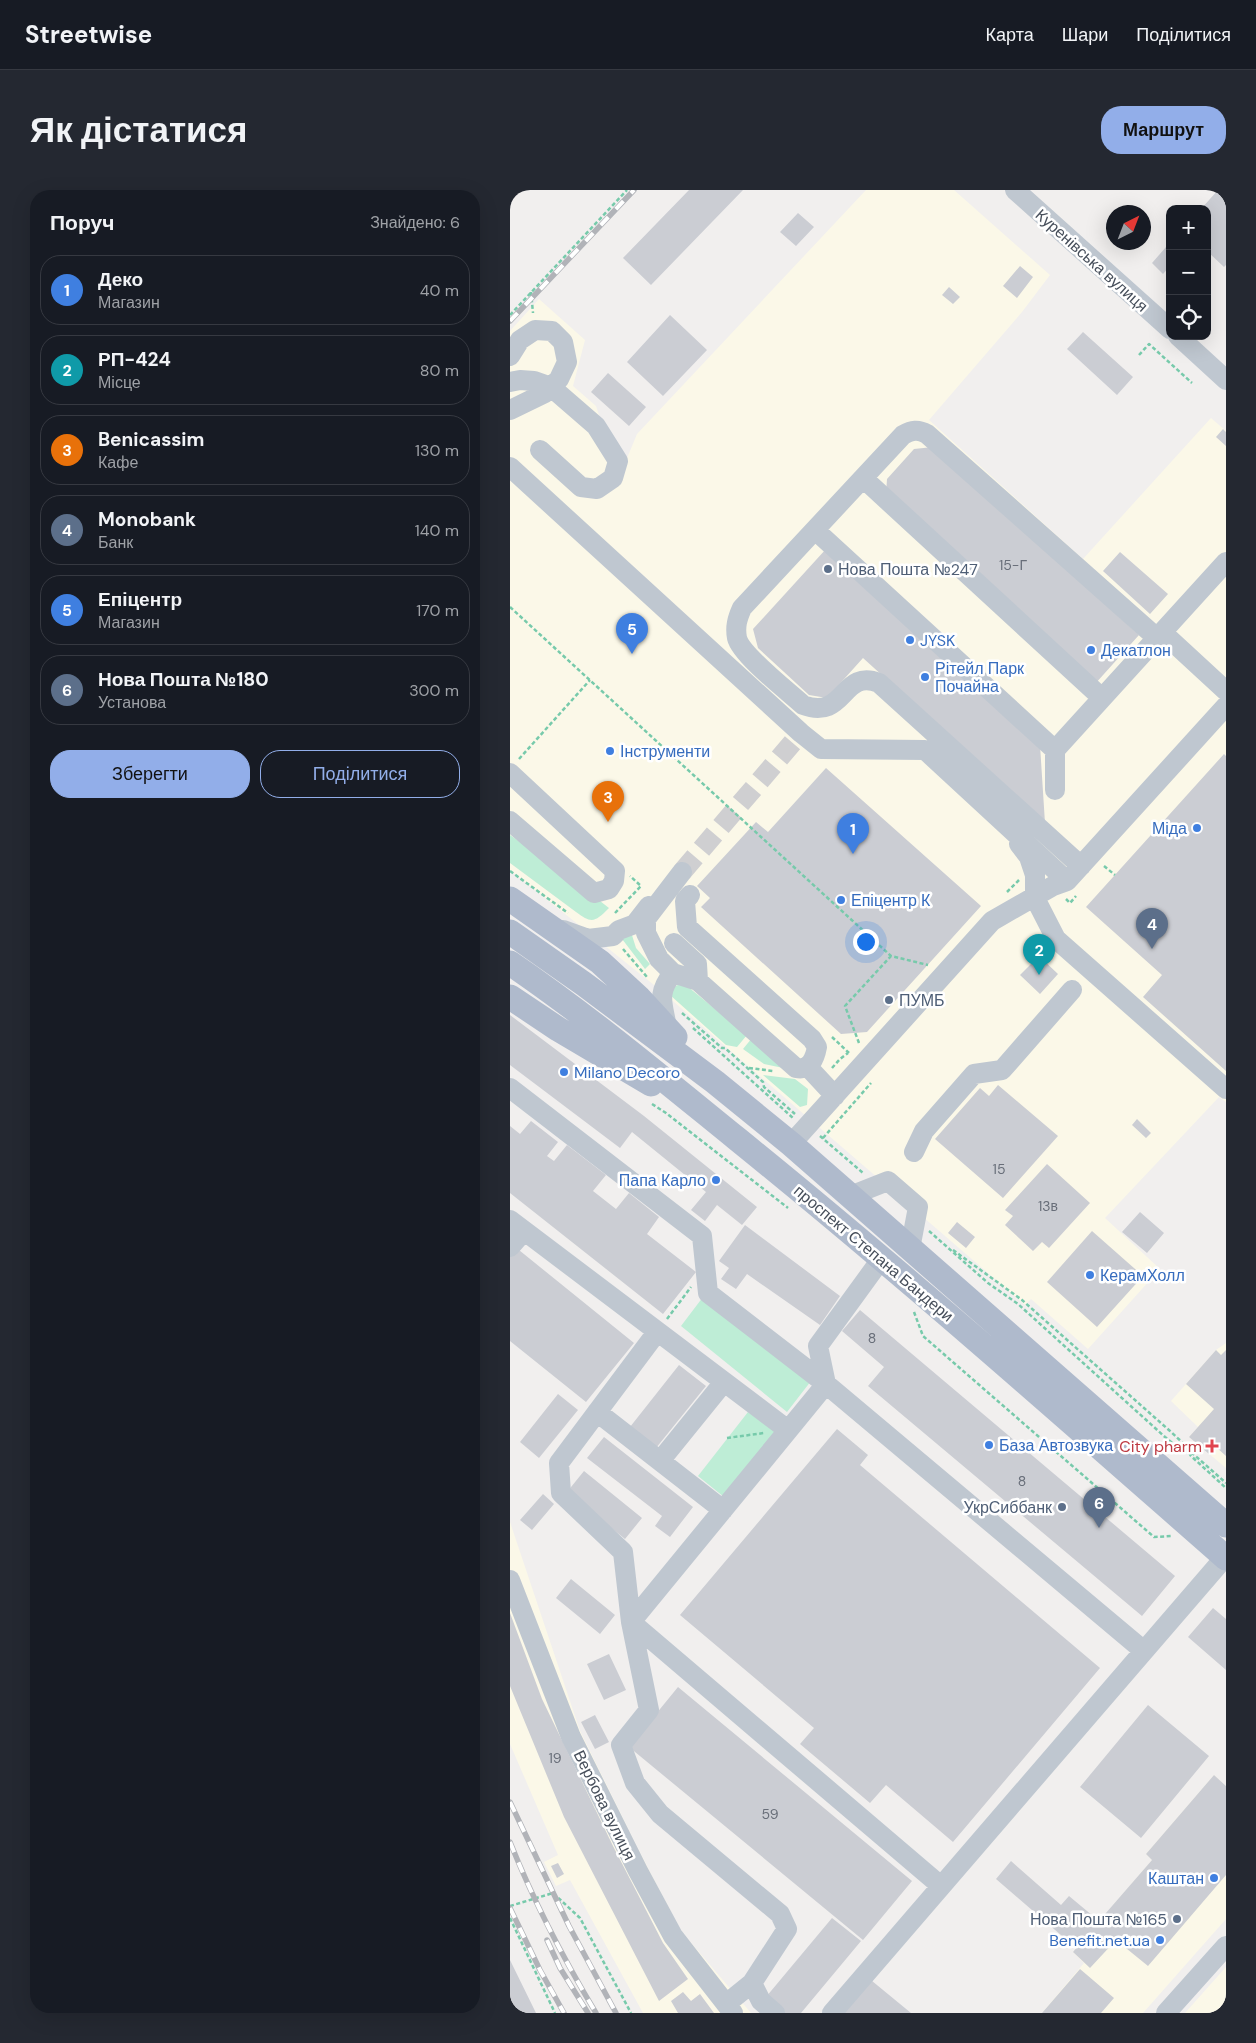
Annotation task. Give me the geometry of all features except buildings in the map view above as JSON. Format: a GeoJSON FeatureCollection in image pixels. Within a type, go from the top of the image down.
{"type":"FeatureCollection","features":[{"type":"Feature","properties":{"kind":"main road"},"geometry":{"type":"LineString","coordinates":[[510,899],[600,962],[639,998],[715,1082]]}},
{"type":"Feature","properties":{"kind":"main road","name":"проспект Степана Бандери"},"geometry":{"type":"LineString","coordinates":[[510,932],[584,984],[715,1082],[791,1144],[1226,1525]]}},
{"type":"Feature","properties":{"kind":"main road","name":"проспект Степана Бандери"},"geometry":{"type":"LineString","coordinates":[[510,963],[553,992],[620,1044],[882,1258],[1225,1557]]}},
{"type":"Feature","properties":{"kind":"main road"},"geometry":{"type":"LineString","coordinates":[[510,997],[558,1030],[718,1123]]}},
{"type":"Feature","properties":{"kind":"street","name":"Куренівська вулиця"},"geometry":{"type":"LineString","coordinates":[[1015,190],[1166,325]]}},
{"type":"Feature","properties":{"kind":"street"},"geometry":{"type":"LineString","coordinates":[[510,356],[520,340],[535,330],[552,331],[563,342],[567,362],[559,379],[545,393],[510,410]]}},
{"type":"Feature","properties":{"kind":"street"},"geometry":{"type":"LineString","coordinates":[[1182,340],[1226,380]]}},
{"type":"Feature","properties":{"kind":"street"},"geometry":{"type":"LineString","coordinates":[[510,382],[520,380],[534,381],[551,387],[596,426],[618,461],[613,478],[597,489],[581,487],[540,450]]}},
{"type":"Feature","properties":{"kind":"street"},"geometry":{"type":"LineString","coordinates":[[1081,866],[879,684],[869,679],[859,681],[834,704],[825,709],[814,709],[803,705],[746,653],[738,640],[736,623],[742,608],[903,435],[911,431],[920,430],[1226,691]]}},
{"type":"Feature","properties":{"kind":"street"},"geometry":{"type":"LineString","coordinates":[[510,467],[798,737],[822,749],[925,750],[1067,881]]}},
{"type":"Feature","properties":{"kind":"street"},"geometry":{"type":"LineString","coordinates":[[863,478],[1102,698]]}},
{"type":"Feature","properties":{"kind":"street"},"geometry":{"type":"LineString","coordinates":[[815,530],[1055,750]]}},
{"type":"Feature","properties":{"kind":"street"},"geometry":{"type":"LineString","coordinates":[[1055,790],[1055,750],[1226,562]]}},
{"type":"Feature","properties":{"kind":"street"},"geometry":{"type":"LineString","coordinates":[[791,1144],[992,921],[1053,886],[1067,881],[1226,706]]}},
{"type":"Feature","properties":{"kind":"street"},"geometry":{"type":"LineString","coordinates":[[510,821],[594,893],[609,889],[614,881],[615,871],[512,768]]}},
{"type":"Feature","properties":{"kind":"street"},"geometry":{"type":"LineString","coordinates":[[1002,821],[1029,857],[1034,875],[1035,898],[1056,940],[1226,1089]]}},
{"type":"Feature","properties":{"kind":"street"},"geometry":{"type":"LineString","coordinates":[[548,926],[588,939],[613,936],[620,930],[635,924],[657,897],[682,872],[646,919],[646,933],[666,966],[698,981],[796,1068],[808,1067],[813,1060],[817,1047],[812,1039],[687,927],[684,901],[690,894]]}},
{"type":"Feature","properties":{"kind":"street"},"geometry":{"type":"LineString","coordinates":[[667,1028],[661,994],[665,983],[666,966],[674,942],[687,927]]}},
{"type":"Feature","properties":{"kind":"street"},"geometry":{"type":"LineString","coordinates":[[674,942],[697,964],[698,981]]}},
{"type":"Feature","properties":{"kind":"street"},"geometry":{"type":"LineString","coordinates":[[914,1152],[924,1131],[974,1074],[1002,1070],[1072,990]]}},
{"type":"Feature","properties":{"kind":"street"},"geometry":{"type":"LineString","coordinates":[[808,1067],[835,1096]]}},
{"type":"Feature","properties":{"kind":"street"},"geometry":{"type":"LineString","coordinates":[[510,1088],[702,1236],[708,1293],[826,1384],[1144,1651]]}},
{"type":"Feature","properties":{"kind":"street"},"geometry":{"type":"LineString","coordinates":[[850,1196],[888,1181],[918,1207],[910,1249]]}},
{"type":"Feature","properties":{"kind":"street"},"geometry":{"type":"LineString","coordinates":[[510,1247],[517,1226],[788,1430]]}},
{"type":"Feature","properties":{"kind":"street"},"geometry":{"type":"LineString","coordinates":[[826,1384],[818,1346],[882,1258]]}},
{"type":"Feature","properties":{"kind":"street"},"geometry":{"type":"LineString","coordinates":[[657,1332],[559,1463],[561,1494],[623,1552],[631,1622],[649,1710],[621,1745],[635,1783],[660,1814],[780,1914],[788,1929],[752,1983],[729,2009]]}},
{"type":"Feature","properties":{"kind":"street"},"geometry":{"type":"LineString","coordinates":[[660,1461],[724,1382]]}},
{"type":"Feature","properties":{"kind":"street"},"geometry":{"type":"LineString","coordinates":[[631,1622],[826,1384]]}},
{"type":"Feature","properties":{"kind":"street"},"geometry":{"type":"LineString","coordinates":[[597,1412],[722,1510]]}},
{"type":"Feature","properties":{"kind":"street"},"geometry":{"type":"LineString","coordinates":[[832,2013],[1225,1557]]}},
{"type":"Feature","properties":{"kind":"street","name":"Вербова вулиця"},"geometry":{"type":"LineString","coordinates":[[510,1580],[572,1737],[629,1854],[673,1936],[729,2009]]}},
{"type":"Feature","properties":{"kind":"street"},"geometry":{"type":"LineString","coordinates":[[631,1622],[941,1886]]}},
{"type":"Feature","properties":{"kind":"street"},"geometry":{"type":"LineString","coordinates":[[1166,2013],[1226,1946]]}},
{"type":"Feature","properties":{"kind":"street"},"geometry":{"type":"LineString","coordinates":[[752,1983],[762,2001],[775,2013]]}},
{"type":"Feature","properties":{"kind":"path"},"geometry":{"type":"LineString","coordinates":[[510,315],[627,190]]}},
{"type":"Feature","properties":{"kind":"path"},"geometry":{"type":"LineString","coordinates":[[531,292],[535,330]]}},
{"type":"Feature","properties":{"kind":"path"},"geometry":{"type":"LineString","coordinates":[[1139,355],[1149,344],[1192,383]]}},
{"type":"Feature","properties":{"kind":"path"},"geometry":{"type":"LineString","coordinates":[[510,607],[891,956],[928,964]]}},
{"type":"Feature","properties":{"kind":"path"},"geometry":{"type":"LineString","coordinates":[[512,768],[590,680]]}},
{"type":"Feature","properties":{"kind":"path"},"geometry":{"type":"LineString","coordinates":[[1104,866],[1114,875]]}},
{"type":"Feature","properties":{"kind":"path"},"geometry":{"type":"LineString","coordinates":[[860,1044],[845,1006],[891,956]]}},
{"type":"Feature","properties":{"kind":"path"},"geometry":{"type":"LineString","coordinates":[[764,1087],[823,1138],[871,1083]]}},
{"type":"Feature","properties":{"kind":"path"},"geometry":{"type":"LineString","coordinates":[[650,1103],[666,1113],[789,1208]]}},
{"type":"Feature","properties":{"kind":"path"},"geometry":{"type":"LineString","coordinates":[[1226,1483],[1191,1452],[1188,1451],[1180,1449],[1165,1437],[1018,1304],[988,1283],[936,1237],[1022,1300],[1170,1431],[1188,1451],[1191,1456],[1226,1488]]}},
{"type":"Feature","properties":{"kind":"path"},"geometry":{"type":"LineString","coordinates":[[657,1332],[706,1268]]}},
{"type":"Feature","properties":{"kind":"path"},"geometry":{"type":"LineString","coordinates":[[913,1310],[920,1316]]}},
{"type":"Feature","properties":{"kind":"path"},"geometry":{"type":"LineString","coordinates":[[727,1438],[788,1430]]}},
{"type":"Feature","properties":{"kind":"path"},"geometry":{"type":"LineString","coordinates":[[510,1906],[553,1893],[580,1918],[631,2013]]}},
{"type":"Feature","properties":{"kind":"path"},"geometry":{"type":"LineString","coordinates":[[510,1918],[555,2013]]}},
{"type":"Feature","properties":{"kind":"shaded area"},"geometry":{"type":"Polygon","coordinates":[[[866,190],[954,190],[1050,275],[1022,312],[929,420],[1083,559],[1211,418],[1226,431],[1226,1102],[1219,1097],[1105,1218],[1160,1269],[1088,1349],[1031,1299],[1025,1305],[659,989],[510,870],[510,331],[539,299],[585,340],[573,386],[596,406],[599,415],[598,422],[625,463],[637,434],[866,190]]]}},
{"type":"Feature","properties":{"kind":"shaded area"},"geometry":{"type":"Polygon","coordinates":[[[1226,1343],[1226,1468],[1189,1437],[1198,1427],[1171,1401],[1216,1350],[1226,1343]]]}},
{"type":"Feature","properties":{"kind":"shaded area"},"geometry":{"type":"Polygon","coordinates":[[[510,1522],[580,1731],[681,1931],[751,2013],[643,2013],[570,1880],[556,1886],[544,1862],[558,1855],[510,1744],[510,1522]]]}},
{"type":"Feature","properties":{"kind":"shaded area"},"geometry":{"type":"Polygon","coordinates":[[[1214,1775],[1226,1786],[1226,1919],[1143,2013],[1042,2013],[1084,1963],[1073,1952],[1152,1860],[1146,1854],[1214,1775]]]}},
{"type":"Feature","properties":{"kind":"shaded area"},"geometry":{"type":"Polygon","coordinates":[[[1226,1967],[1226,2013],[1185,2013],[1226,1967]]]}},
{"type":"Feature","properties":{"kind":"green space"},"geometry":{"type":"Polygon","coordinates":[[[510,835],[609,908],[597,919],[593,920],[576,912],[510,863],[510,835]]]}},
{"type":"Feature","properties":{"kind":"green space"},"geometry":{"type":"Polygon","coordinates":[[[631,932],[636,948],[650,964],[645,969],[619,935],[631,932]]]}},
{"type":"Feature","properties":{"kind":"green space"},"geometry":{"type":"Polygon","coordinates":[[[679,984],[687,986],[747,1035],[737,1047],[726,1045],[670,995],[672,989],[679,984]]]}},
{"type":"Feature","properties":{"kind":"green space"},"geometry":{"type":"Polygon","coordinates":[[[752,1038],[788,1069],[764,1064],[743,1049],[752,1038]]]}},
{"type":"Feature","properties":{"kind":"green space"},"geometry":{"type":"Polygon","coordinates":[[[763,1075],[795,1079],[808,1089],[807,1105],[800,1107],[763,1075]]]}},
{"type":"Feature","properties":{"kind":"green space"},"geometry":{"type":"Polygon","coordinates":[[[703,1297],[811,1381],[787,1412],[681,1326],[703,1297]]]}},
{"type":"Feature","properties":{"kind":"green space"},"geometry":{"type":"Polygon","coordinates":[[[748,1412],[777,1433],[724,1497],[698,1476],[748,1412]]]}},
{"type":"Feature","properties":{"kind":"tunnel"},"geometry":{"type":"LineString","coordinates":[[682,872],[794,741]]}},
{"type":"Feature","properties":{"kind":"railway"},"geometry":{"type":"LineString","coordinates":[[510,321],[634,190]]}},
{"type":"Feature","properties":{"kind":"railway"},"geometry":{"type":"LineString","coordinates":[[510,1802],[569,1926],[616,2013]]}},
{"type":"Feature","properties":{"kind":"railway"},"geometry":{"type":"LineString","coordinates":[[510,1842],[550,1929],[596,2013]]}},
{"type":"Feature","properties":{"kind":"railway"},"geometry":{"type":"LineString","coordinates":[[510,1908],[540,1970],[564,2013]]}},
{"type":"Feature","properties":{"kind":"railway"},"geometry":{"type":"LineString","coordinates":[[547,1940],[560,1968],[588,2013]]}},
{"type":"Feature","properties":{"kind":"place","name":"Нова Пошта №247"},"geometry":{"type":"Point","coordinates":[828,569]}},
{"type":"Feature","properties":{"kind":"place","name":"JYSK"},"geometry":{"type":"Point","coordinates":[910,640]}},
{"type":"Feature","properties":{"kind":"place","name":"Декатлон"},"geometry":{"type":"Point","coordinates":[1091,650]}},
{"type":"Feature","properties":{"kind":"place","name":"Епіцентр"},"geometry":{"type":"Point","coordinates":[632,654]}},
{"type":"Feature","properties":{"kind":"place","name":"Рітейл Парк Почайна"},"geometry":{"type":"Point","coordinates":[925,677]}},
{"type":"Feature","properties":{"kind":"place","name":"Інструменти"},"geometry":{"type":"Point","coordinates":[610,751]}},
{"type":"Feature","properties":{"kind":"place","name":"Benicassim"},"geometry":{"type":"Point","coordinates":[608,822]}},
{"type":"Feature","properties":{"kind":"place","name":"Міда"},"geometry":{"type":"Point","coordinates":[1197,828]}},
{"type":"Feature","properties":{"kind":"place","name":"Деко"},"geometry":{"type":"Point","coordinates":[853,854]}},
{"type":"Feature","properties":{"kind":"place","name":"Епіцентр К"},"geometry":{"type":"Point","coordinates":[841,900]}},
{"type":"Feature","properties":{"kind":"place","name":"Monobank"},"geometry":{"type":"Point","coordinates":[1152,949]}},
{"type":"Feature","properties":{"kind":"place","name":"РП-424"},"geometry":{"type":"Point","coordinates":[1039,975]}},
{"type":"Feature","properties":{"kind":"place","name":"ПУМБ"},"geometry":{"type":"Point","coordinates":[889,1000]}},
{"type":"Feature","properties":{"kind":"place","name":"Milano Decoro"},"geometry":{"type":"Point","coordinates":[564,1072]}},
{"type":"Feature","properties":{"kind":"place","name":"Папа Карло"},"geometry":{"type":"Point","coordinates":[716,1180]}},
{"type":"Feature","properties":{"kind":"place","name":"КерамХолл"},"geometry":{"type":"Point","coordinates":[1090,1275]}},
{"type":"Feature","properties":{"kind":"place","name":"База Автозвука"},"geometry":{"type":"Point","coordinates":[989,1445]}},
{"type":"Feature","properties":{"kind":"place","name":"City pharm"},"geometry":{"type":"Point","coordinates":[1212,1446]}},
{"type":"Feature","properties":{"kind":"place","name":"УкрСиббанк"},"geometry":{"type":"Point","coordinates":[1062,1507]}},
{"type":"Feature","properties":{"kind":"place","name":"Нова Пошта №180"},"geometry":{"type":"Point","coordinates":[1099,1528]}},
{"type":"Feature","properties":{"kind":"place","name":"Каштан"},"geometry":{"type":"Point","coordinates":[1214,1878]}},
{"type":"Feature","properties":{"kind":"place","name":"Нова Пошта №165"},"geometry":{"type":"Point","coordinates":[1177,1919]}},
{"type":"Feature","properties":{"kind":"place","name":"Benefit.net.ua"},"geometry":{"type":"Point","coordinates":[1160,1940]}}]}
